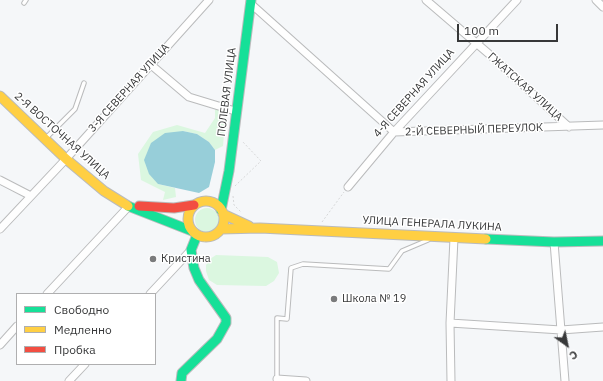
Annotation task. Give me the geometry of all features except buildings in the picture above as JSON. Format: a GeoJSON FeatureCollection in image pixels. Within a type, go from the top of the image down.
{"type":"FeatureCollection","features":[{"type":"Feature","properties":{"kind":"main road","name":"ПОЛЕВАЯ УЛИЦА"},"geometry":{"type":"LineString","coordinates":[[222,212],[229,188],[236,111],[250,1]]}},
{"type":"Feature","properties":{"kind":"main road","name":"2-Я ВОСТОЧНАЯ УЛИЦА"},"geometry":{"type":"LineString","coordinates":[[0,96],[66,159],[104,191],[129,206],[178,224],[195,233]]}},
{"type":"Feature","properties":{"kind":"main road"},"geometry":{"type":"LineString","coordinates":[[210,202],[222,212],[223,222],[221,229],[214,235],[206,237],[195,233],[189,226],[188,215],[194,205],[202,202],[210,202],[229,188]]}},
{"type":"Feature","properties":{"kind":"main road","name":"2-Я ВОСТОЧНАЯ УЛИЦА"},"geometry":{"type":"LineString","coordinates":[[129,206],[174,208],[194,205]]}},
{"type":"Feature","properties":{"kind":"main road","name":"УЛИЦА ГЕНЕРАЛА ЛУКИНА"},"geometry":{"type":"LineString","coordinates":[[222,212],[239,223],[260,228]]}},
{"type":"Feature","properties":{"kind":"main road","name":"УЛИЦА ГЕНЕРАЛА ЛУКИНА"},"geometry":{"type":"LineString","coordinates":[[221,229],[260,228],[554,242],[603,241]]}},
{"type":"Feature","properties":{"kind":"main road"},"geometry":{"type":"LineString","coordinates":[[180,380],[182,373],[188,366],[217,339],[224,328],[226,318],[199,280],[194,268],[191,250],[195,233]]}},
{"type":"Feature","properties":{"kind":"street","name":"3-Я СЕВЕРНАЯ УЛИЦА"},"geometry":{"type":"LineString","coordinates":[[0,229],[66,159],[209,0]]}},
{"type":"Feature","properties":{"kind":"street","name":"ГЖАТСКАЯ УЛИЦА"},"geometry":{"type":"LineString","coordinates":[[426,0],[569,127]]}},
{"type":"Feature","properties":{"kind":"street","name":"4-Я СЕВЕРНАЯ УЛИЦА"},"geometry":{"type":"LineString","coordinates":[[348,187],[394,132],[517,0]]}},
{"type":"Feature","properties":{"kind":"street"},"geometry":{"type":"LineString","coordinates":[[596,0],[603,6]]}},
{"type":"Feature","properties":{"kind":"street","name":"2-Й СЕВЕРНЫЙ ПЕРЕУЛОК"},"geometry":{"type":"LineString","coordinates":[[250,1],[394,132],[603,125]]}},
{"type":"Feature","properties":{"kind":"street"},"geometry":{"type":"LineString","coordinates":[[150,64],[189,97],[236,111]]}},
{"type":"Feature","properties":{"kind":"street"},"geometry":{"type":"LineString","coordinates":[[0,180],[31,196]]}},
{"type":"Feature","properties":{"kind":"street"},"geometry":{"type":"LineString","coordinates":[[48,293],[129,206]]}},
{"type":"Feature","properties":{"kind":"street"},"geometry":{"type":"LineString","coordinates":[[451,381],[450,322],[454,238]]}},
{"type":"Feature","properties":{"kind":"street"},"geometry":{"type":"LineString","coordinates":[[554,242],[565,381]]}},
{"type":"Feature","properties":{"kind":"street"},"geometry":{"type":"LineString","coordinates":[[151,293],[191,250]]}},
{"type":"Feature","properties":{"kind":"street"},"geometry":{"type":"LineString","coordinates":[[450,322],[561,330],[603,327]]}},
{"type":"Feature","properties":{"kind":"street"},"geometry":{"type":"LineString","coordinates":[[0,345],[16,327]]}},
{"type":"Feature","properties":{"kind":"street"},"geometry":{"type":"LineString","coordinates":[[69,381],[84,365]]}},
{"type":"Feature","properties":{"kind":"street"},"geometry":{"type":"LineString","coordinates":[[277,378],[306,381]]}},
{"type":"Feature","properties":{"kind":"lane"},"geometry":{"type":"LineString","coordinates":[[46,139],[75,109],[84,83]]}},
{"type":"Feature","properties":{"kind":"lane"},"geometry":{"type":"LineString","coordinates":[[277,378],[277,318],[287,319],[291,268],[303,264],[389,269],[402,251],[432,237]]}},
{"type":"Feature","properties":{"kind":"path"},"geometry":{"type":"LineString","coordinates":[[229,188],[261,161],[243,141]]}},
{"type":"Feature","properties":{"kind":"path"},"geometry":{"type":"LineString","coordinates":[[321,222],[348,187]]}},
{"type":"Feature","properties":{"kind":"green space"},"geometry":{"type":"Polygon","coordinates":[[[215,109],[226,112],[223,146],[215,150],[209,142],[197,134],[183,131],[158,184],[175,188],[176,197],[163,200],[165,192],[141,180],[138,154],[153,132],[177,125],[205,133],[215,118],[215,109]]]}},
{"type":"Feature","properties":{"kind":"green space"},"geometry":{"type":"Polygon","coordinates":[[[207,208],[216,211],[219,220],[216,229],[207,232],[198,229],[195,220],[198,211],[207,208]]]}},
{"type":"Feature","properties":{"kind":"green space"},"geometry":{"type":"Polygon","coordinates":[[[216,255],[268,257],[277,262],[279,273],[274,281],[266,286],[217,285],[209,280],[206,271],[206,265],[210,259],[216,255]]]}},
{"type":"Feature","properties":{"kind":"water"},"geometry":{"type":"Polygon","coordinates":[[[183,131],[197,134],[209,142],[215,150],[215,162],[209,187],[199,193],[158,184],[149,174],[144,160],[151,143],[165,133],[183,131]]]}},
{"type":"Feature","properties":{"kind":"traffic: fast"},"geometry":{"type":"LineString","coordinates":[[221,210],[229,171],[251,0]]}},
{"type":"Feature","properties":{"kind":"traffic: fast"},"geometry":{"type":"LineString","coordinates":[[128,206],[192,231]]}},
{"type":"Feature","properties":{"kind":"traffic: fast"},"geometry":{"type":"LineString","coordinates":[[181,381],[182,373],[217,339],[226,323],[226,318],[199,280],[194,268],[191,250],[197,235]]}},
{"type":"Feature","properties":{"kind":"traffic: fast"},"geometry":{"type":"LineString","coordinates":[[486,239],[554,242],[603,241]]}},
{"type":"Feature","properties":{"kind":"traffic: slow"},"geometry":{"type":"LineString","coordinates":[[0,96],[66,159],[104,191],[128,206]]}},
{"type":"Feature","properties":{"kind":"traffic: slow"},"geometry":{"type":"LineString","coordinates":[[206,201],[219,206],[224,219],[219,232],[206,237],[193,232],[188,219],[193,206],[206,201]]}},
{"type":"Feature","properties":{"kind":"traffic: slow"},"geometry":{"type":"LineString","coordinates":[[223,214],[249,226]]}},
{"type":"Feature","properties":{"kind":"traffic: slow"},"geometry":{"type":"LineString","coordinates":[[221,229],[260,228],[486,239]]}},
{"type":"Feature","properties":{"kind":"traffic: jam"},"geometry":{"type":"LineString","coordinates":[[139,206],[174,208],[194,205]]}},
{"type":"Feature","properties":{"kind":"place","name":"Кристина"},"geometry":{"type":"Point","coordinates":[153,259]}},
{"type":"Feature","properties":{"kind":"place","name":"Школа № 19"},"geometry":{"type":"Point","coordinates":[334,299]}}]}
